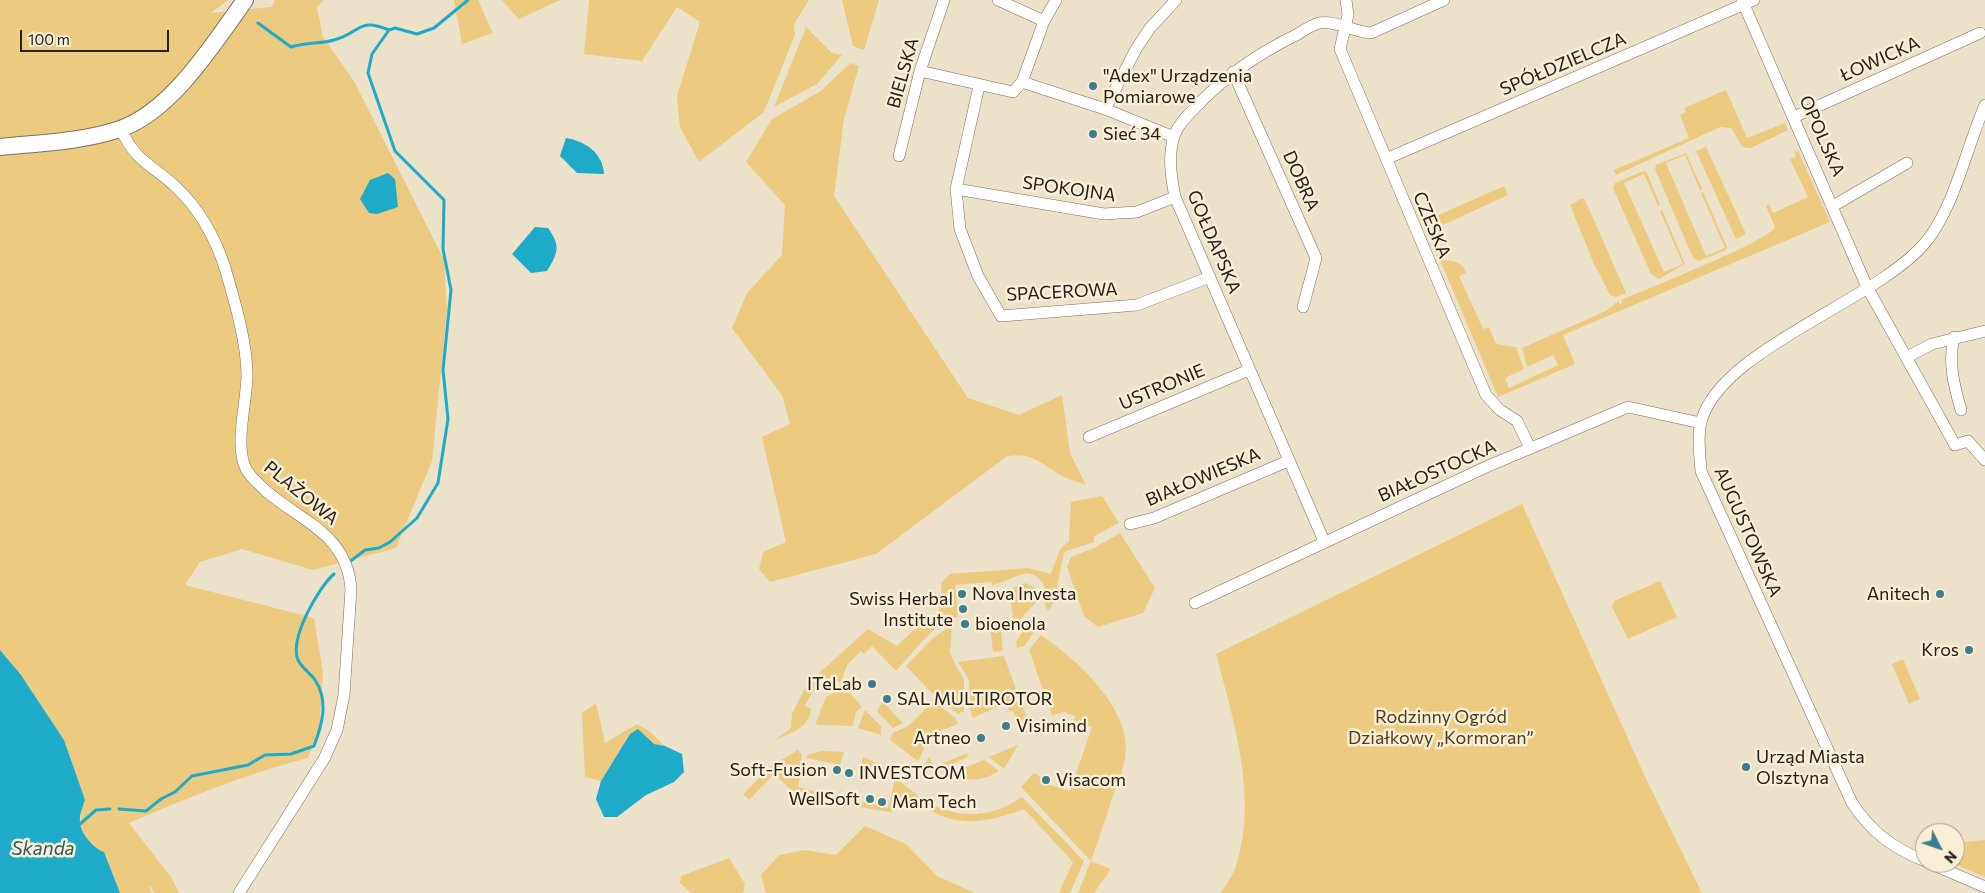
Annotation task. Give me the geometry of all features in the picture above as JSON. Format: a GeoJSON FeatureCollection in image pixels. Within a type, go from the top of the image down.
{"type":"FeatureCollection","features":[{"type":"Feature","properties":{"kind":"street"},"geometry":{"type":"LineString","coordinates":[[0,146],[70,141],[121,129],[149,114],[169,97],[246,0]]}},
{"type":"Feature","properties":{"kind":"street","name":"BIELSKA"},"geometry":{"type":"LineString","coordinates":[[899,156],[920,71],[944,0]]}},
{"type":"Feature","properties":{"kind":"street"},"geometry":{"type":"LineString","coordinates":[[998,0],[1044,21]]}},
{"type":"Feature","properties":{"kind":"street"},"geometry":{"type":"LineString","coordinates":[[920,71],[979,86],[1013,92],[1022,82],[1044,21],[1056,0]]}},
{"type":"Feature","properties":{"kind":"street"},"geometry":{"type":"LineString","coordinates":[[1105,109],[1136,49],[1150,28],[1176,0]]}},
{"type":"Feature","properties":{"kind":"street","name":"CZESKA"},"geometry":{"type":"LineString","coordinates":[[1346,0],[1348,15],[1340,49],[1486,394],[1500,410],[1517,421],[1530,448]]}},
{"type":"Feature","properties":{"kind":"street","name":"GOŁDAPSKA"},"geometry":{"type":"LineString","coordinates":[[1324,541],[1175,197],[1170,170],[1174,137],[1180,123],[1208,94],[1233,72],[1265,50],[1319,23],[1333,24],[1371,33],[1444,0]]}},
{"type":"Feature","properties":{"kind":"street","name":"OPOLSKA"},"geometry":{"type":"LineString","coordinates":[[1747,1],[1794,117],[1867,287],[1906,357]]}},
{"type":"Feature","properties":{"kind":"street","name":"SPÓŁDZIELCZA"},"geometry":{"type":"LineString","coordinates":[[1386,159],[1747,1]]}},
{"type":"Feature","properties":{"kind":"street","name":"ŁOWICKA"},"geometry":{"type":"LineString","coordinates":[[1794,117],[1980,33]]}},
{"type":"Feature","properties":{"kind":"street","name":"DOBRA"},"geometry":{"type":"LineString","coordinates":[[1233,72],[1316,258],[1303,308]]}},
{"type":"Feature","properties":{"kind":"street"},"geometry":{"type":"LineString","coordinates":[[1022,82],[1105,109],[1174,137]]}},
{"type":"Feature","properties":{"kind":"street","name":"SPACEROWA"},"geometry":{"type":"LineString","coordinates":[[979,86],[956,189],[960,229],[978,276],[1001,316],[1137,304],[1210,277]]}},
{"type":"Feature","properties":{"kind":"street","name":"AUGUSTOWSKA"},"geometry":{"type":"LineString","coordinates":[[1915,858],[1897,850],[1875,831],[1863,819],[1843,786],[1701,471],[1699,436],[1705,411],[1726,381],[1750,361],[1867,287],[1909,258],[1934,232],[1946,208],[1985,105]]}},
{"type":"Feature","properties":{"kind":"street","name":"PLAŻOWA"},"geometry":{"type":"LineString","coordinates":[[121,129],[130,149],[138,158],[177,188],[196,210],[212,234],[220,253],[242,337],[246,360],[247,374],[241,446],[246,469],[254,480],[287,508],[324,532],[340,551],[350,575],[351,589],[344,695],[337,730],[324,759],[239,893]]}},
{"type":"Feature","properties":{"kind":"street"},"geometry":{"type":"LineString","coordinates":[[1833,206],[1907,163]]}},
{"type":"Feature","properties":{"kind":"street","name":"SPOKOJNA"},"geometry":{"type":"LineString","coordinates":[[956,189],[1104,214],[1137,212],[1175,197]]}},
{"type":"Feature","properties":{"kind":"street"},"geometry":{"type":"LineString","coordinates":[[1985,331],[1954,337],[1932,344],[1906,357],[1956,445],[1968,441],[1985,460]]}},
{"type":"Feature","properties":{"kind":"street"},"geometry":{"type":"LineString","coordinates":[[1954,337],[1951,360],[1954,388],[1962,410]]}},
{"type":"Feature","properties":{"kind":"street","name":"USTRONIE"},"geometry":{"type":"LineString","coordinates":[[1089,437],[1249,370]]}},
{"type":"Feature","properties":{"kind":"street","name":"BIAŁOSTOCKA"},"geometry":{"type":"LineString","coordinates":[[1195,603],[1324,541],[1530,448],[1628,407],[1701,423]]}},
{"type":"Feature","properties":{"kind":"street","name":"BIAŁOWIESKA"},"geometry":{"type":"LineString","coordinates":[[1130,524],[1154,518],[1288,461]]}},
{"type":"Feature","properties":{"kind":"street"},"geometry":{"type":"LineString","coordinates":[[1952,873],[1985,887]]}},
{"type":"Feature","properties":{"kind":"green space"},"geometry":{"type":"Polygon","coordinates":[[[0,0],[228,0],[211,13],[272,7],[275,0],[323,0],[317,8],[323,37],[354,81],[444,260],[447,310],[432,461],[396,548],[313,570],[242,549],[200,562],[185,585],[314,618],[323,672],[319,730],[308,758],[239,779],[129,823],[171,877],[179,893],[154,893],[150,885],[152,893],[120,893],[80,827],[81,808],[85,803],[64,740],[21,675],[0,650],[0,0]]]}},
{"type":"Feature","properties":{"kind":"green space"},"geometry":{"type":"Polygon","coordinates":[[[454,0],[478,0],[493,33],[462,44],[454,0]]]}},
{"type":"Feature","properties":{"kind":"green space"},"geometry":{"type":"Polygon","coordinates":[[[502,0],[560,0],[519,19],[502,0]]]}},
{"type":"Feature","properties":{"kind":"green space"},"geometry":{"type":"Polygon","coordinates":[[[589,0],[809,0],[794,24],[795,35],[764,112],[699,162],[680,127],[677,96],[700,22],[677,7],[642,61],[584,54],[589,0]]]}},
{"type":"Feature","properties":{"kind":"green space"},"geometry":{"type":"Polygon","coordinates":[[[842,0],[879,0],[864,50],[853,46],[842,0]]]}},
{"type":"Feature","properties":{"kind":"green space"},"geometry":{"type":"Polygon","coordinates":[[[806,27],[832,53],[842,55],[817,84],[774,107],[806,27]]]}},
{"type":"Feature","properties":{"kind":"green space"},"geometry":{"type":"Polygon","coordinates":[[[850,63],[859,66],[844,119],[834,196],[968,398],[1019,415],[1062,395],[1070,453],[1086,485],[1064,477],[1030,457],[1015,455],[1006,457],[876,554],[770,582],[759,569],[763,552],[786,542],[762,437],[790,424],[782,395],[732,328],[747,293],[782,255],[785,205],[746,162],[772,119],[821,91],[850,63]]]}},
{"type":"Feature","properties":{"kind":"green space"},"geometry":{"type":"Polygon","coordinates":[[[1726,90],[1747,138],[1785,123],[1788,130],[1751,148],[1747,148],[1741,144],[1731,128],[1720,127],[1616,175],[1614,170],[1689,138],[1680,115],[1686,112],[1684,108],[1726,90]]]}},
{"type":"Feature","properties":{"kind":"green space"},"geometry":{"type":"Polygon","coordinates":[[[1706,147],[1746,234],[1736,239],[1696,151],[1706,147]]]}},
{"type":"Feature","properties":{"kind":"green space"},"geometry":{"type":"Polygon","coordinates":[[[1798,151],[1830,222],[1563,335],[1575,364],[1498,397],[1440,260],[1459,263],[1464,269],[1466,273],[1459,276],[1483,329],[1489,327],[1496,344],[1516,347],[1524,369],[1505,378],[1509,388],[1558,365],[1553,355],[1527,367],[1522,348],[1606,311],[1618,301],[1620,304],[1622,303],[1621,300],[1730,253],[1768,234],[1775,227],[1766,206],[1769,204],[1773,213],[1808,197],[1790,159],[1796,157],[1794,152],[1798,151]]]}},
{"type":"Feature","properties":{"kind":"green space"},"geometry":{"type":"Polygon","coordinates":[[[1686,153],[1702,189],[1700,190],[1685,155],[1666,163],[1706,256],[1725,248],[1701,193],[1703,192],[1727,247],[1726,250],[1699,261],[1693,258],[1655,169],[1656,165],[1686,153]]]}},
{"type":"Feature","properties":{"kind":"green space"},"geometry":{"type":"Polygon","coordinates":[[[1644,171],[1647,173],[1660,205],[1658,206],[1644,174],[1624,183],[1664,272],[1683,264],[1660,211],[1662,210],[1685,264],[1659,279],[1651,274],[1613,188],[1615,183],[1644,171]]]}},
{"type":"Feature","properties":{"kind":"green space"},"geometry":{"type":"Polygon","coordinates":[[[1504,186],[1508,195],[1432,230],[1437,243],[1436,249],[1425,221],[1504,186]]]}},
{"type":"Feature","properties":{"kind":"green space"},"geometry":{"type":"Polygon","coordinates":[[[1582,198],[1585,200],[1626,293],[1616,297],[1610,295],[1596,269],[1570,205],[1582,198]]]}},
{"type":"Feature","properties":{"kind":"green space"},"geometry":{"type":"Polygon","coordinates":[[[1102,496],[1119,523],[1094,536],[1094,542],[1064,552],[1054,602],[1048,611],[1045,604],[1044,586],[1033,574],[1021,575],[992,585],[992,582],[955,585],[958,617],[940,625],[896,671],[872,646],[864,654],[861,651],[847,665],[841,682],[834,682],[833,676],[819,685],[813,692],[805,706],[811,709],[807,722],[798,730],[774,741],[791,728],[792,714],[804,690],[817,675],[868,629],[897,646],[919,625],[939,611],[942,582],[950,574],[1028,568],[1051,574],[1060,549],[1069,541],[1071,502],[1102,496]]]}},
{"type":"Feature","properties":{"kind":"green space","name":"Rodzinny Ogród Działkowy „Kormoran”"},"geometry":{"type":"Polygon","coordinates":[[[1522,504],[1648,783],[1702,893],[1221,893],[1236,866],[1242,840],[1245,813],[1241,760],[1230,706],[1216,654],[1522,504]]]}},
{"type":"Feature","properties":{"kind":"green space"},"geometry":{"type":"Polygon","coordinates":[[[1120,533],[1155,588],[1143,613],[1098,627],[1084,616],[1067,567],[1071,557],[1094,548],[1120,533]]]}},
{"type":"Feature","properties":{"kind":"green space"},"geometry":{"type":"Polygon","coordinates":[[[1660,581],[1677,617],[1628,639],[1612,607],[1614,601],[1660,581]]]}},
{"type":"Feature","properties":{"kind":"green space"},"geometry":{"type":"Polygon","coordinates":[[[1025,583],[1035,588],[1037,601],[1014,626],[1010,595],[1014,587],[1025,583]]]}},
{"type":"Feature","properties":{"kind":"green space"},"geometry":{"type":"Polygon","coordinates":[[[1040,618],[1043,620],[1024,646],[1017,648],[1016,642],[1023,631],[1029,624],[1040,618]]]}},
{"type":"Feature","properties":{"kind":"green space"},"geometry":{"type":"Polygon","coordinates":[[[1000,624],[1003,651],[993,652],[990,625],[1000,624]]]}},
{"type":"Feature","properties":{"kind":"green space"},"geometry":{"type":"Polygon","coordinates":[[[950,626],[952,628],[950,652],[954,663],[964,679],[964,711],[958,714],[931,692],[906,666],[932,639],[950,626]]]}},
{"type":"Feature","properties":{"kind":"green space"},"geometry":{"type":"Polygon","coordinates":[[[1041,635],[1086,672],[1112,705],[1121,722],[1125,741],[1125,759],[1091,861],[1021,787],[1034,773],[1041,777],[1040,782],[1070,791],[1092,727],[1074,721],[1075,716],[1064,712],[1052,715],[1029,650],[1041,635]]]}},
{"type":"Feature","properties":{"kind":"green space"},"geometry":{"type":"Polygon","coordinates":[[[1004,656],[1026,716],[1029,732],[1024,734],[1013,711],[1010,712],[1005,703],[973,718],[970,709],[969,680],[958,662],[1004,656]]]}},
{"type":"Feature","properties":{"kind":"green space"},"geometry":{"type":"Polygon","coordinates":[[[1903,659],[1920,699],[1909,704],[1892,664],[1903,659]]]}},
{"type":"Feature","properties":{"kind":"green space"},"geometry":{"type":"Polygon","coordinates":[[[839,690],[850,693],[862,707],[856,712],[853,726],[817,725],[816,722],[826,697],[839,690]]]}},
{"type":"Feature","properties":{"kind":"green space"},"geometry":{"type":"Polygon","coordinates":[[[934,701],[956,719],[958,724],[920,739],[924,749],[918,761],[890,740],[893,733],[908,726],[934,701]]]}},
{"type":"Feature","properties":{"kind":"green space"},"geometry":{"type":"Polygon","coordinates":[[[883,702],[903,723],[893,728],[877,711],[883,702]]]}},
{"type":"Feature","properties":{"kind":"green space"},"geometry":{"type":"Polygon","coordinates":[[[596,703],[605,743],[637,724],[649,731],[665,746],[654,744],[630,734],[601,781],[585,777],[582,713],[596,703]]]}},
{"type":"Feature","properties":{"kind":"green space"},"geometry":{"type":"Polygon","coordinates":[[[865,710],[881,726],[881,735],[858,728],[865,710]]]}},
{"type":"Feature","properties":{"kind":"green space"},"geometry":{"type":"Polygon","coordinates":[[[1018,745],[1004,769],[989,757],[1018,745]]]}},
{"type":"Feature","properties":{"kind":"green space"},"geometry":{"type":"Polygon","coordinates":[[[798,750],[802,755],[798,774],[800,777],[798,787],[834,796],[833,799],[848,802],[849,799],[888,808],[895,779],[935,806],[961,813],[986,813],[998,810],[1022,797],[1084,861],[1070,893],[1059,893],[1073,862],[1024,809],[979,821],[958,820],[946,818],[935,813],[912,798],[890,812],[847,805],[792,791],[774,774],[749,800],[743,794],[771,766],[798,750]]]}},
{"type":"Feature","properties":{"kind":"green space"},"geometry":{"type":"Polygon","coordinates":[[[821,751],[844,752],[840,765],[807,758],[807,755],[821,751]]]}},
{"type":"Feature","properties":{"kind":"green space"},"geometry":{"type":"Polygon","coordinates":[[[967,753],[968,757],[935,772],[924,765],[929,757],[934,767],[967,753]]]}},
{"type":"Feature","properties":{"kind":"green space"},"geometry":{"type":"Polygon","coordinates":[[[863,757],[881,765],[894,776],[860,769],[863,757]]]}},
{"type":"Feature","properties":{"kind":"green space"},"geometry":{"type":"Polygon","coordinates":[[[984,760],[999,771],[987,777],[974,780],[962,779],[949,774],[984,760]]]}},
{"type":"Feature","properties":{"kind":"green space"},"geometry":{"type":"Polygon","coordinates":[[[865,826],[906,844],[937,876],[975,893],[766,893],[761,875],[779,855],[805,850],[836,855],[865,826]]]}},
{"type":"Feature","properties":{"kind":"green space"},"geometry":{"type":"Polygon","coordinates":[[[1985,840],[1985,877],[1965,869],[1965,842],[1985,840]]]}},
{"type":"Feature","properties":{"kind":"green space"},"geometry":{"type":"Polygon","coordinates":[[[729,858],[745,884],[743,893],[691,893],[680,883],[681,876],[729,858]]]}},
{"type":"Feature","properties":{"kind":"green space"},"geometry":{"type":"Polygon","coordinates":[[[1091,861],[1111,869],[1094,893],[1078,893],[1091,861]]]}},
{"type":"Feature","properties":{"kind":"water"},"geometry":{"type":"Polygon","coordinates":[[[566,138],[580,142],[592,149],[600,160],[604,174],[577,173],[560,156],[566,138]]]}},
{"type":"Feature","properties":{"kind":"water"},"geometry":{"type":"Polygon","coordinates":[[[388,173],[395,179],[398,207],[377,214],[369,213],[360,199],[370,180],[388,173]]]}},
{"type":"Feature","properties":{"kind":"water"},"geometry":{"type":"Polygon","coordinates":[[[535,227],[548,228],[555,240],[556,254],[547,271],[531,273],[512,254],[535,227]]]}},
{"type":"Feature","properties":{"kind":"water","name":"Skanda"},"geometry":{"type":"Polygon","coordinates":[[[0,650],[21,675],[64,740],[85,800],[80,816],[82,831],[96,848],[104,852],[120,893],[0,893],[0,650]]]}},
{"type":"Feature","properties":{"kind":"water"},"geometry":{"type":"Polygon","coordinates":[[[638,729],[654,744],[665,746],[682,754],[684,772],[674,782],[646,795],[617,817],[604,817],[596,799],[601,781],[630,734],[638,729]]]}},
{"type":"Feature","properties":{"kind":"waterway"},"geometry":{"type":"LineString","coordinates":[[348,563],[365,550],[379,548],[390,542],[417,518],[438,483],[448,419],[443,370],[451,290],[443,249],[444,200],[395,151],[368,73],[372,54],[389,30],[395,28],[417,34],[434,28],[468,0]]}},
{"type":"Feature","properties":{"kind":"waterway"},"geometry":{"type":"LineString","coordinates":[[258,23],[291,47],[334,40],[365,26],[379,26],[389,30]]}},
{"type":"Feature","properties":{"kind":"waterway"},"geometry":{"type":"LineString","coordinates":[[119,809],[146,811],[161,799],[175,792],[192,776],[248,765],[265,755],[291,754],[314,746],[322,721],[322,696],[315,680],[298,660],[296,651],[301,627],[307,614],[320,590],[334,574]]}},
{"type":"Feature","properties":{"kind":"waterway"},"geometry":{"type":"LineString","coordinates":[[80,824],[96,810],[110,809]]}},
{"type":"Feature","properties":{"kind":"place","name":"\"Adex\" Urządzenia Pomiarowe"},"geometry":{"type":"Point","coordinates":[1093,86]}},
{"type":"Feature","properties":{"kind":"place","name":"Sieć 34"},"geometry":{"type":"Point","coordinates":[1093,134]}},
{"type":"Feature","properties":{"kind":"place","name":"Nova Investa"},"geometry":{"type":"Point","coordinates":[962,594]}},
{"type":"Feature","properties":{"kind":"place","name":"Anitech"},"geometry":{"type":"Point","coordinates":[1940,594]}},
{"type":"Feature","properties":{"kind":"place","name":"Swiss Herbal Institute"},"geometry":{"type":"Point","coordinates":[963,609]}},
{"type":"Feature","properties":{"kind":"place","name":"bioenola"},"geometry":{"type":"Point","coordinates":[965,624]}},
{"type":"Feature","properties":{"kind":"place","name":"Kros"},"geometry":{"type":"Point","coordinates":[1969,650]}},
{"type":"Feature","properties":{"kind":"place","name":"ITeLab"},"geometry":{"type":"Point","coordinates":[872,684]}},
{"type":"Feature","properties":{"kind":"place","name":"SAL MULTIROTOR"},"geometry":{"type":"Point","coordinates":[887,699]}},
{"type":"Feature","properties":{"kind":"place","name":"Visimind"},"geometry":{"type":"Point","coordinates":[1006,726]}},
{"type":"Feature","properties":{"kind":"place","name":"Artneo"},"geometry":{"type":"Point","coordinates":[981,738]}},
{"type":"Feature","properties":{"kind":"place","name":"Urząd Miasta Olsztyna"},"geometry":{"type":"Point","coordinates":[1746,767]}},
{"type":"Feature","properties":{"kind":"place","name":"Soft-Fusion"},"geometry":{"type":"Point","coordinates":[837,770]}},
{"type":"Feature","properties":{"kind":"place","name":"INVESTCOM"},"geometry":{"type":"Point","coordinates":[849,773]}},
{"type":"Feature","properties":{"kind":"place","name":"Visacom"},"geometry":{"type":"Point","coordinates":[1046,780]}},
{"type":"Feature","properties":{"kind":"place","name":"WellSoft"},"geometry":{"type":"Point","coordinates":[870,799]}},
{"type":"Feature","properties":{"kind":"place","name":"Mam Tech"},"geometry":{"type":"Point","coordinates":[882,802]}}]}
